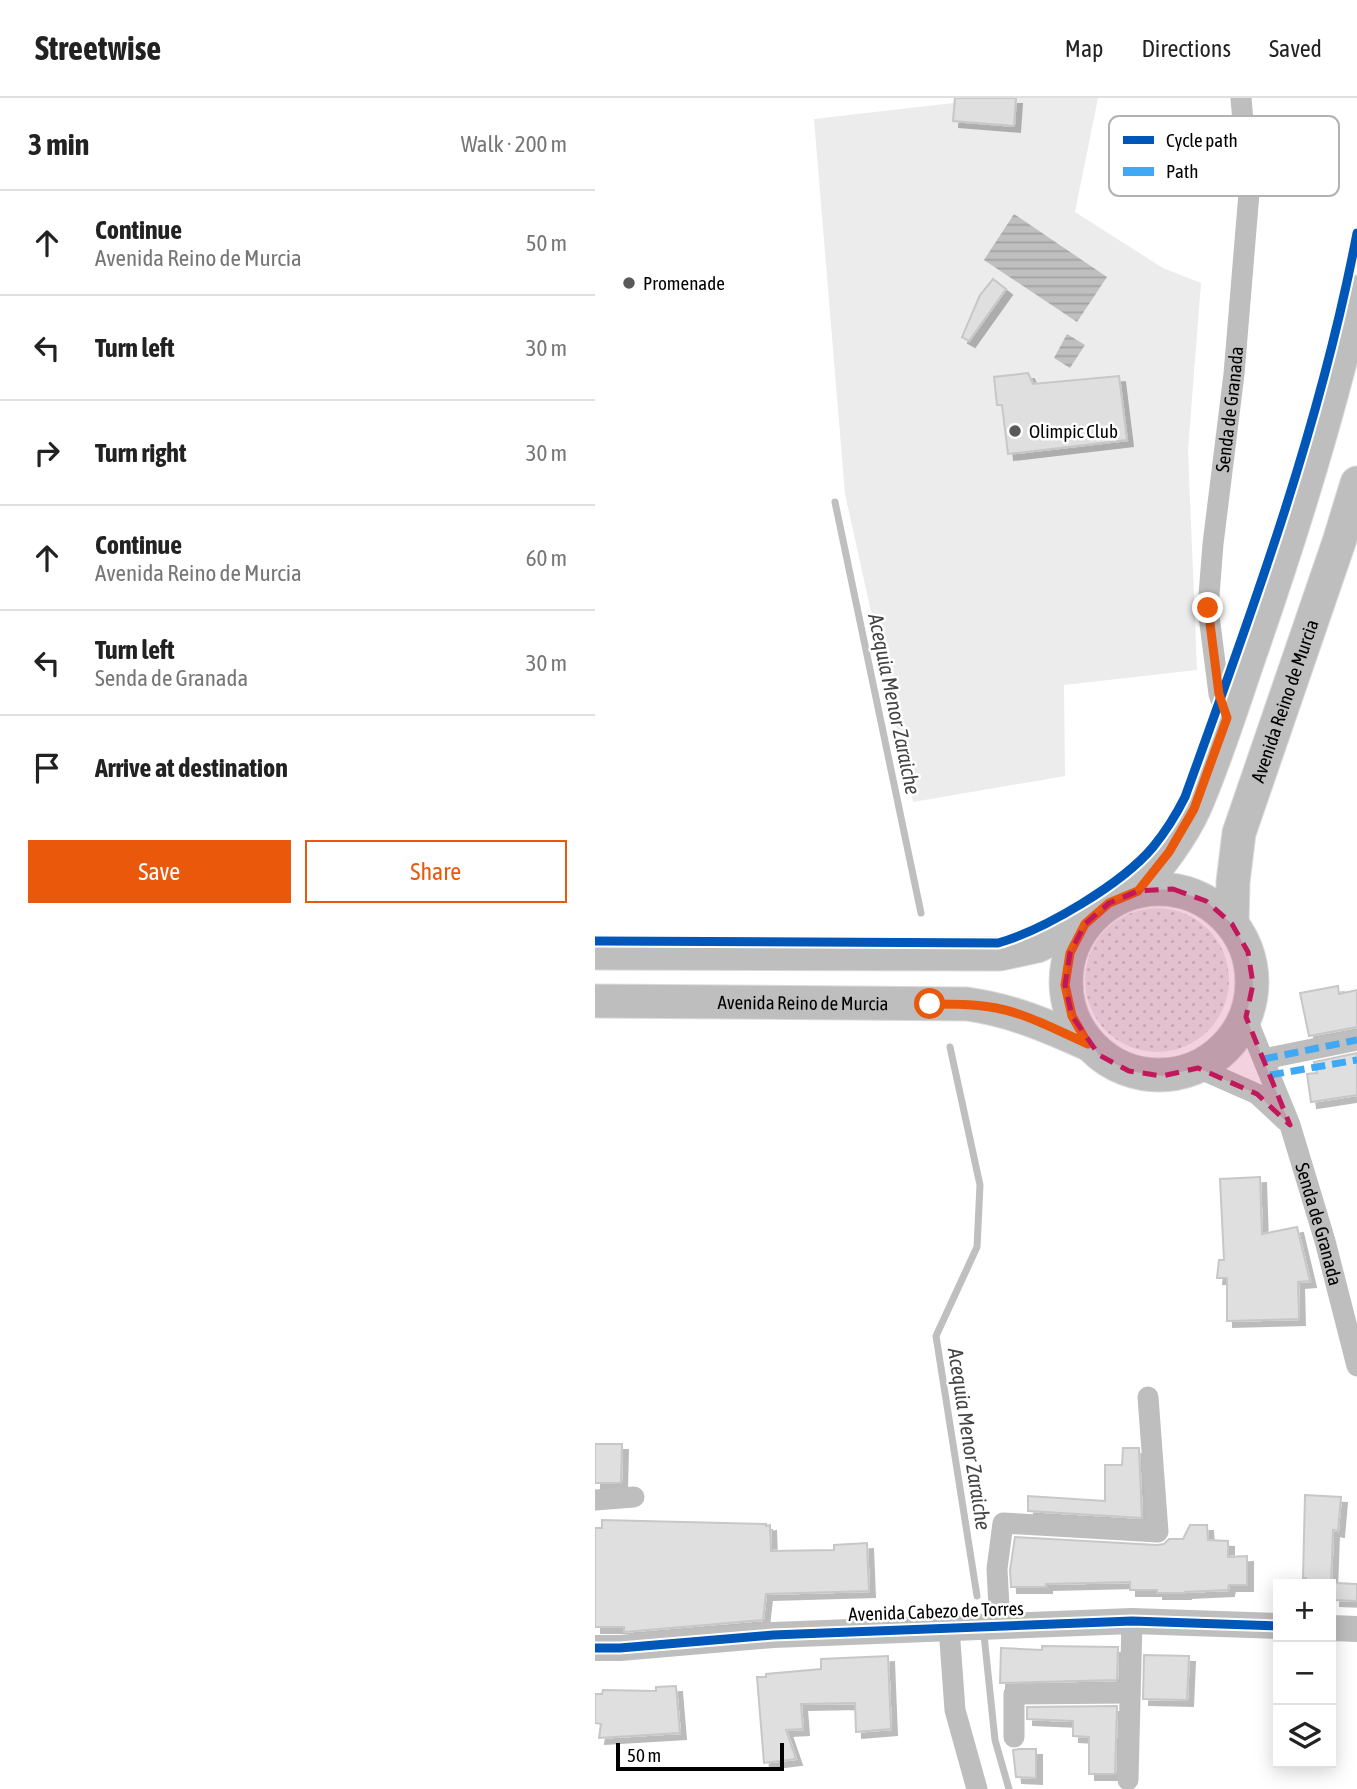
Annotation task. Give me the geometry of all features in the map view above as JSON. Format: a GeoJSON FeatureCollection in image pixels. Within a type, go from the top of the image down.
{"type":"FeatureCollection","features":[{"type":"Feature","properties":{"kind":"main road"},"geometry":{"type":"LineString","coordinates":[[1138,891],[1169,852],[1194,809],[1290,539],[1320,443],[1357,292]]}},
{"type":"Feature","properties":{"kind":"main road","name":"Avenida Reino de Murcia"},"geometry":{"type":"LineString","coordinates":[[1232,924],[1238,833],[1357,483]]}},
{"type":"Feature","properties":{"kind":"main road"},"geometry":{"type":"LineString","coordinates":[[595,953],[1000,954],[1037,946],[1085,924],[1109,903],[1138,891],[1173,889],[1206,901],[1232,924],[1248,952],[1253,984],[1246,1017],[1227,1047],[1198,1068],[1162,1076],[1129,1071],[1099,1055],[1088,1044],[1072,1016],[1065,985],[1070,953],[1085,924]]}},
{"type":"Feature","properties":{"kind":"main road","name":"Avenida Reino de Murcia"},"geometry":{"type":"LineString","coordinates":[[595,1001],[967,1004],[999,1009],[1040,1022],[1088,1044]]}},
{"type":"Feature","properties":{"kind":"street","name":"Senda de Granada"},"geometry":{"type":"LineString","coordinates":[[1241,98],[1243,116]]}},
{"type":"Feature","properties":{"kind":"street","name":"Senda de Granada"},"geometry":{"type":"LineString","coordinates":[[1227,718],[1219,694],[1208,608],[1234,374],[1249,196]]}},
{"type":"Feature","properties":{"kind":"street","name":"Senda de Granada"},"geometry":{"type":"LineString","coordinates":[[1246,1017],[1290,1125],[1325,1241],[1357,1366]]}},
{"type":"Feature","properties":{"kind":"street"},"geometry":{"type":"LineString","coordinates":[[1264,1059],[1357,1040]]}},
{"type":"Feature","properties":{"kind":"street"},"geometry":{"type":"LineString","coordinates":[[1198,1068],[1257,1094],[1290,1125]]}},
{"type":"Feature","properties":{"kind":"street"},"geometry":{"type":"LineString","coordinates":[[1000,1626],[997,1569],[1003,1524],[1158,1532],[1148,1398]]}},
{"type":"Feature","properties":{"kind":"street"},"geometry":{"type":"LineString","coordinates":[[595,1500],[634,1497]]}},
{"type":"Feature","properties":{"kind":"street"},"geometry":{"type":"LineString","coordinates":[[1128,1780],[1132,1621]]}},
{"type":"Feature","properties":{"kind":"street","name":"Avenida Cabezo de Torres"},"geometry":{"type":"LineString","coordinates":[[595,1648],[773,1635],[1132,1621],[1273,1626]]}},
{"type":"Feature","properties":{"kind":"street"},"geometry":{"type":"LineString","coordinates":[[949,1628],[955,1710],[977,1789]]}},
{"type":"Feature","properties":{"kind":"street"},"geometry":{"type":"LineString","coordinates":[[1336,1628],[1357,1629]]}},
{"type":"Feature","properties":{"kind":"street"},"geometry":{"type":"LineString","coordinates":[[1014,1737],[1014,1694],[1130,1693]]}},
{"type":"Feature","properties":{"kind":"highlighted area"},"geometry":{"type":"Polygon","coordinates":[[[1173,889],[1206,901],[1232,924],[1248,952],[1253,984],[1246,1017],[1290,1125],[1257,1094],[1198,1068],[1162,1076],[1129,1071],[1099,1055],[1072,1016],[1065,985],[1070,953],[1085,924],[1109,903],[1138,891],[1173,889]]]}},
{"type":"Feature","properties":{"kind":"shaded area","name":"Olimpic Club"},"geometry":{"type":"Polygon","coordinates":[[[954,98],[1098,98],[1075,212],[1163,268],[1201,283],[1188,450],[1197,670],[1064,685],[1065,776],[913,802],[845,494],[814,119],[953,103],[954,98]]]}},
{"type":"Feature","properties":{"kind":"shaded area"},"geometry":{"type":"Polygon","coordinates":[[[1014,214],[1107,277],[1077,322],[984,260],[1014,214]]]}},
{"type":"Feature","properties":{"kind":"shaded area"},"geometry":{"type":"Polygon","coordinates":[[[1067,334],[1085,345],[1070,368],[1054,358],[1067,334]]]}},
{"type":"Feature","properties":{"kind":"shaded area"},"geometry":{"type":"Polygon","coordinates":[[[1157,908],[1184,914],[1208,929],[1223,953],[1229,980],[1223,1007],[1208,1031],[1184,1046],[1157,1052],[1130,1046],[1106,1031],[1091,1007],[1085,980],[1091,953],[1106,929],[1130,914],[1157,908]]]}},
{"type":"Feature","properties":{"kind":"building"},"geometry":{"type":"Polygon","coordinates":[[[955,98],[1016,98],[1014,126],[953,121],[955,98]]]}},
{"type":"Feature","properties":{"kind":"building"},"geometry":{"type":"Polygon","coordinates":[[[993,279],[1006,289],[969,341],[962,337],[980,295],[993,279]]]}},
{"type":"Feature","properties":{"kind":"building"},"geometry":{"type":"Polygon","coordinates":[[[1028,373],[1033,384],[1119,376],[1127,440],[1008,454],[1002,405],[997,405],[994,377],[1028,373]]]}},
{"type":"Feature","properties":{"kind":"building"},"geometry":{"type":"Polygon","coordinates":[[[1338,986],[1339,994],[1357,990],[1357,1027],[1309,1036],[1300,993],[1338,986]]]}},
{"type":"Feature","properties":{"kind":"building"},"geometry":{"type":"Polygon","coordinates":[[[1357,1053],[1357,1095],[1311,1102],[1307,1074],[1317,1073],[1314,1062],[1357,1053]]]}},
{"type":"Feature","properties":{"kind":"building"},"geometry":{"type":"Polygon","coordinates":[[[1260,1177],[1262,1234],[1297,1227],[1310,1281],[1298,1282],[1299,1319],[1227,1321],[1227,1278],[1217,1278],[1219,1260],[1224,1260],[1220,1179],[1260,1177]]]}},
{"type":"Feature","properties":{"kind":"building"},"geometry":{"type":"Polygon","coordinates":[[[595,1444],[622,1444],[621,1483],[595,1483],[595,1444]]]}},
{"type":"Feature","properties":{"kind":"building"},"geometry":{"type":"Polygon","coordinates":[[[1123,1448],[1139,1448],[1142,1518],[1028,1511],[1028,1496],[1105,1501],[1105,1465],[1122,1465],[1123,1448]]]}},
{"type":"Feature","properties":{"kind":"building"},"geometry":{"type":"Polygon","coordinates":[[[1305,1495],[1341,1497],[1338,1531],[1333,1530],[1331,1579],[1303,1578],[1305,1495]]]}},
{"type":"Feature","properties":{"kind":"building"},"geometry":{"type":"Polygon","coordinates":[[[602,1520],[766,1524],[770,1525],[771,1551],[834,1550],[834,1545],[867,1543],[869,1591],[766,1594],[763,1620],[624,1632],[624,1627],[595,1627],[595,1528],[602,1528],[602,1520]]]}},
{"type":"Feature","properties":{"kind":"building"},"geometry":{"type":"Polygon","coordinates":[[[1190,1525],[1207,1525],[1208,1540],[1228,1541],[1228,1557],[1247,1556],[1247,1585],[1229,1585],[1228,1590],[1185,1593],[1130,1590],[1130,1582],[1011,1587],[1010,1570],[1015,1537],[1157,1545],[1164,1544],[1169,1539],[1183,1539],[1190,1525]]]}},
{"type":"Feature","properties":{"kind":"building"},"geometry":{"type":"Polygon","coordinates":[[[1336,1583],[1357,1584],[1357,1601],[1336,1600],[1336,1583]]]}},
{"type":"Feature","properties":{"kind":"building"},"geometry":{"type":"Polygon","coordinates":[[[1042,1646],[1118,1647],[1117,1680],[1000,1683],[1001,1648],[1042,1650],[1042,1646]]]}},
{"type":"Feature","properties":{"kind":"building"},"geometry":{"type":"Polygon","coordinates":[[[1144,1655],[1189,1656],[1187,1700],[1143,1699],[1144,1655]]]}},
{"type":"Feature","properties":{"kind":"building"},"geometry":{"type":"Polygon","coordinates":[[[888,1656],[891,1729],[856,1732],[855,1703],[801,1704],[803,1729],[786,1730],[796,1759],[764,1763],[757,1677],[821,1669],[821,1659],[888,1656]]]}},
{"type":"Feature","properties":{"kind":"building"},"geometry":{"type":"Polygon","coordinates":[[[676,1686],[680,1733],[599,1738],[601,1724],[595,1723],[595,1694],[602,1694],[603,1690],[656,1691],[656,1687],[676,1686]]]}},
{"type":"Feature","properties":{"kind":"building"},"geometry":{"type":"Polygon","coordinates":[[[1117,1706],[1115,1774],[1089,1774],[1089,1737],[1073,1736],[1073,1721],[1027,1719],[1027,1707],[1117,1706]]]}},
{"type":"Feature","properties":{"kind":"building"},"geometry":{"type":"Polygon","coordinates":[[[1036,1749],[1036,1778],[1016,1777],[1013,1750],[1036,1749]]]}},
{"type":"Feature","properties":{"kind":"waterway","name":"Acequia Menor Zaraiche"},"geometry":{"type":"LineString","coordinates":[[835,502],[921,913]]}},
{"type":"Feature","properties":{"kind":"waterway","name":"Acequia Menor Zaraiche"},"geometry":{"type":"LineString","coordinates":[[950,1047],[980,1185],[977,1247],[936,1336],[977,1596]]}},
{"type":"Feature","properties":{"kind":"waterway","name":"Acequia Menor Zaraiche"},"geometry":{"type":"LineString","coordinates":[[984,1635],[995,1740],[1009,1789]]}},
{"type":"Feature","properties":{"kind":"marked path"},"geometry":{"type":"LineString","coordinates":[[1264,1059],[1357,1040]]}},
{"type":"Feature","properties":{"kind":"marked path"},"geometry":{"type":"LineString","coordinates":[[1270,1075],[1357,1060]]}},
{"type":"Feature","properties":{"kind":"cycle path"},"geometry":{"type":"LineString","coordinates":[[595,941],[998,943],[1059,917],[1102,890],[1139,861],[1162,835],[1185,797],[1235,658],[1304,448],[1342,305],[1357,233]]}},
{"type":"Feature","properties":{"kind":"cycle path"},"geometry":{"type":"LineString","coordinates":[[595,1648],[773,1635],[1132,1621],[1273,1626]]}},
{"type":"Feature","properties":{"kind":"place","name":"Promenade"},"geometry":{"type":"Point","coordinates":[629,283]}},
{"type":"Feature","properties":{"kind":"place","name":"Olimpic Club"},"geometry":{"type":"Point","coordinates":[1015,431]}},
{"type":"Feature","properties":{"kind":"route"},"geometry":{"type":"LineString","coordinates":[[930,1004],[967,1004],[999,1009],[1040,1022],[1088,1044],[1072,1016],[1065,985],[1070,953],[1085,924],[1109,903],[1138,891],[1169,852],[1194,809],[1227,718],[1219,694],[1208,608]]}}]}
